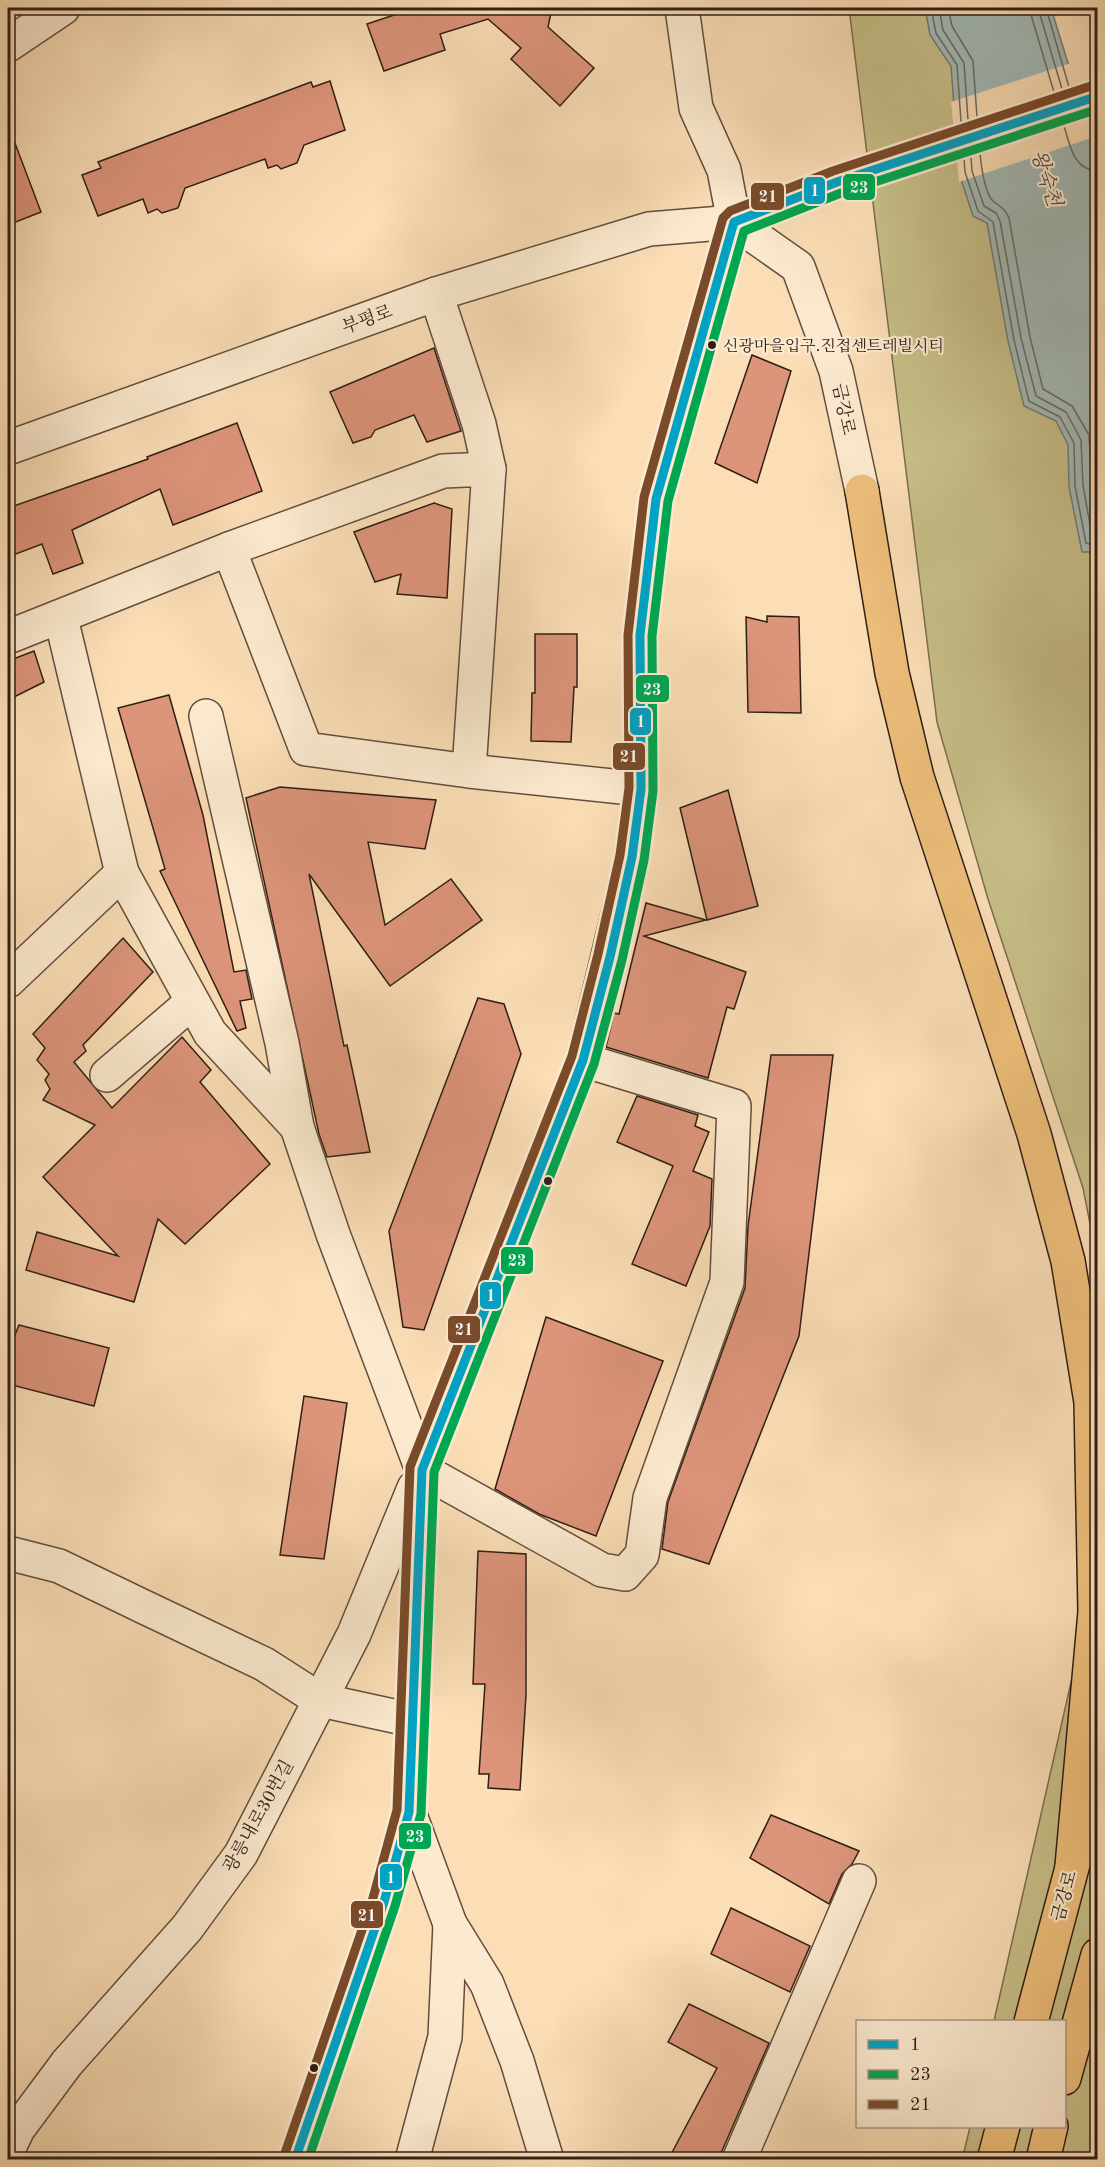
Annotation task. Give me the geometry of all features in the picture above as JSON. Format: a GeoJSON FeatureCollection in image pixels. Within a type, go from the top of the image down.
{"type":"FeatureCollection","features":[{"type":"Feature","properties":{"kind":"main road"},"geometry":{"type":"LineString","coordinates":[[862,491],[892,673],[917,777],[1040,1157],[1068,1261],[1091,1402],[1095,1612],[1072,1866]]}},
{"type":"Feature","properties":{"kind":"main road","name":"금강로"},"geometry":{"type":"LineString","coordinates":[[1032,2020],[1098,1771]]}},
{"type":"Feature","properties":{"kind":"main road"},"geometry":{"type":"LineString","coordinates":[[1066,2074],[1098,1955]]}},
{"type":"Feature","properties":{"kind":"main road"},"geometry":{"type":"LineString","coordinates":[[994,2160],[1003,2128]]}},
{"type":"Feature","properties":{"kind":"main road"},"geometry":{"type":"LineString","coordinates":[[1043,2160],[1052,2128]]}},
{"type":"Feature","properties":{"kind":"street"},"geometry":{"type":"LineString","coordinates":[[8,45],[63,8]]}},
{"type":"Feature","properties":{"kind":"street"},"geometry":{"type":"LineString","coordinates":[[682,8],[696,108],[724,170],[734,222]]}},
{"type":"Feature","properties":{"kind":"street","name":"부평로"},"geometry":{"type":"LineString","coordinates":[[8,448],[436,294],[649,229],[734,222],[837,183],[1098,96]]}},
{"type":"Feature","properties":{"kind":"street","name":"금강로"},"geometry":{"type":"LineString","coordinates":[[734,222],[798,267],[836,371],[862,491]]}},
{"type":"Feature","properties":{"kind":"street","name":"광릉내로30번길"},"geometry":{"type":"LineString","coordinates":[[8,2150],[18,2128],[67,2063],[187,1928],[241,1854],[354,1634],[422,1470],[583,1060],[629,868],[641,789],[640,635],[656,499],[734,222]]}},
{"type":"Feature","properties":{"kind":"street"},"geometry":{"type":"LineString","coordinates":[[436,294],[479,424],[489,469],[469,771]]}},
{"type":"Feature","properties":{"kind":"street"},"geometry":{"type":"LineString","coordinates":[[8,637],[61,618],[229,549],[443,471],[489,469]]}},
{"type":"Feature","properties":{"kind":"street"},"geometry":{"type":"LineString","coordinates":[[229,549],[306,749],[469,771],[641,789]]}},
{"type":"Feature","properties":{"kind":"street"},"geometry":{"type":"LineString","coordinates":[[61,618],[122,873],[210,1034],[297,1127]]}},
{"type":"Feature","properties":{"kind":"street"},"geometry":{"type":"LineString","coordinates":[[206,716],[282,1043],[297,1127],[333,1234],[422,1470],[409,1812],[384,1902],[295,2160]]}},
{"type":"Feature","properties":{"kind":"street"},"geometry":{"type":"LineString","coordinates":[[8,981],[122,873]]}},
{"type":"Feature","properties":{"kind":"street"},"geometry":{"type":"LineString","coordinates":[[107,1075],[192,1002]]}},
{"type":"Feature","properties":{"kind":"street"},"geometry":{"type":"LineString","coordinates":[[422,1470],[602,1570],[626,1574],[642,1555],[650,1498],[727,1282],[734,1106],[583,1060]]}},
{"type":"Feature","properties":{"kind":"street"},"geometry":{"type":"LineString","coordinates":[[8,1552],[59,1566],[142,1605],[264,1664],[320,1700],[411,1720]]}},
{"type":"Feature","properties":{"kind":"street"},"geometry":{"type":"LineString","coordinates":[[409,1812],[450,1924],[487,1984],[517,2061],[547,2160]]}},
{"type":"Feature","properties":{"kind":"street"},"geometry":{"type":"LineString","coordinates":[[739,2160],[858,1881]]}},
{"type":"Feature","properties":{"kind":"street"},"geometry":{"type":"LineString","coordinates":[[412,2160],[445,2037],[450,1924]]}},
{"type":"Feature","properties":{"kind":"shaded area"},"geometry":{"type":"Polygon","coordinates":[[[849,8],[949,8],[1097,489],[1097,1259],[1083,1188],[988,899],[937,722],[849,8]]]}},
{"type":"Feature","properties":{"kind":"shaded area"},"geometry":{"type":"Polygon","coordinates":[[[1097,1568],[1097,2159],[962,2160],[970,2128],[1066,2128],[1066,2020],[994,2020],[1097,1568]]]}},
{"type":"Feature","properties":{"kind":"water","name":"왕숙천"},"geometry":{"type":"Polygon","coordinates":[[[925,8],[1051,8],[1097,157],[1097,558],[1094,552],[1082,552],[1069,487],[1068,445],[1056,421],[1024,406],[1008,341],[987,223],[973,216],[959,173],[951,66],[930,35],[925,8]]]}},
{"type":"Feature","properties":{"kind":"pier"},"geometry":{"type":"Polygon","coordinates":[[[1071,63],[1094,137],[959,182],[951,102],[1071,63]]]}},
{"type":"Feature","properties":{"kind":"building"},"geometry":{"type":"Polygon","coordinates":[[[415,8],[552,8],[548,27],[594,68],[560,106],[511,59],[521,48],[488,19],[440,34],[445,50],[384,71],[367,24],[415,8]]]}},
{"type":"Feature","properties":{"kind":"building"},"geometry":{"type":"Polygon","coordinates":[[[330,81],[345,130],[304,145],[297,163],[281,169],[277,165],[268,168],[265,159],[185,188],[178,208],[162,213],[157,209],[148,213],[143,199],[98,216],[82,175],[101,168],[98,162],[311,82],[313,87],[330,81]]]}},
{"type":"Feature","properties":{"kind":"building"},"geometry":{"type":"Polygon","coordinates":[[[10,130],[41,212],[8,225],[8,131],[10,130]]]}},
{"type":"Feature","properties":{"kind":"building"},"geometry":{"type":"Polygon","coordinates":[[[434,348],[461,431],[427,442],[414,415],[375,430],[371,437],[353,443],[330,392],[434,348]]]}},
{"type":"Feature","properties":{"kind":"building"},"geometry":{"type":"Polygon","coordinates":[[[752,355],[791,371],[757,483],[715,463],[752,355]]]}},
{"type":"Feature","properties":{"kind":"building"},"geometry":{"type":"Polygon","coordinates":[[[237,423],[262,491],[173,525],[160,489],[72,530],[83,563],[53,574],[42,544],[8,557],[8,508],[148,459],[147,457],[237,423]]]}},
{"type":"Feature","properties":{"kind":"building"},"geometry":{"type":"Polygon","coordinates":[[[434,503],[452,509],[447,598],[397,594],[401,574],[375,582],[354,532],[434,503]]]}},
{"type":"Feature","properties":{"kind":"building"},"geometry":{"type":"Polygon","coordinates":[[[767,616],[799,617],[801,713],[748,712],[746,617],[767,622],[767,616]]]}},
{"type":"Feature","properties":{"kind":"building"},"geometry":{"type":"Polygon","coordinates":[[[535,634],[577,634],[577,687],[574,687],[571,742],[531,741],[532,693],[535,693],[535,634]]]}},
{"type":"Feature","properties":{"kind":"building"},"geometry":{"type":"Polygon","coordinates":[[[34,651],[44,682],[8,700],[8,661],[34,651]]]}},
{"type":"Feature","properties":{"kind":"building"},"geometry":{"type":"Polygon","coordinates":[[[169,695],[203,815],[234,972],[246,970],[252,999],[240,1001],[246,1028],[237,1031],[160,871],[165,869],[118,708],[169,695]]]}},
{"type":"Feature","properties":{"kind":"building"},"geometry":{"type":"Polygon","coordinates":[[[280,787],[436,800],[425,849],[368,842],[385,925],[451,879],[482,920],[390,986],[309,874],[344,1046],[347,1045],[370,1152],[327,1157],[319,1134],[246,798],[280,787]]]}},
{"type":"Feature","properties":{"kind":"building"},"geometry":{"type":"Polygon","coordinates":[[[728,790],[758,906],[707,920],[680,808],[728,790]]]}},
{"type":"Feature","properties":{"kind":"building"},"geometry":{"type":"Polygon","coordinates":[[[646,903],[706,920],[644,936],[746,972],[734,1009],[727,1007],[708,1078],[606,1047],[614,1013],[619,1014],[646,903]]]}},
{"type":"Feature","properties":{"kind":"building"},"geometry":{"type":"Polygon","coordinates":[[[123,938],[153,972],[83,1045],[86,1051],[74,1062],[112,1108],[182,1037],[211,1070],[200,1082],[270,1164],[185,1244],[158,1219],[134,1302],[26,1270],[37,1232],[118,1256],[43,1177],[95,1125],[43,1100],[50,1089],[45,1080],[49,1074],[37,1060],[45,1048],[33,1034],[123,938]]]}},
{"type":"Feature","properties":{"kind":"building"},"geometry":{"type":"Polygon","coordinates":[[[478,998],[504,1004],[521,1054],[424,1330],[403,1327],[389,1231],[478,998]]]}},
{"type":"Feature","properties":{"kind":"building"},"geometry":{"type":"Polygon","coordinates":[[[771,1055],[833,1055],[799,1336],[709,1564],[662,1549],[668,1502],[745,1288],[748,1226],[771,1055]]]}},
{"type":"Feature","properties":{"kind":"building"},"geometry":{"type":"Polygon","coordinates":[[[637,1096],[698,1115],[695,1126],[709,1132],[693,1171],[712,1179],[710,1226],[686,1286],[632,1264],[673,1166],[617,1142],[637,1096]]]}},
{"type":"Feature","properties":{"kind":"building"},"geometry":{"type":"Polygon","coordinates":[[[546,1317],[663,1361],[596,1536],[539,1514],[495,1489],[546,1317]]]}},
{"type":"Feature","properties":{"kind":"building"},"geometry":{"type":"Polygon","coordinates":[[[19,1325],[109,1348],[94,1406],[8,1384],[9,1350],[19,1325]]]}},
{"type":"Feature","properties":{"kind":"building"},"geometry":{"type":"Polygon","coordinates":[[[304,1396],[347,1403],[324,1559],[280,1555],[304,1396]]]}},
{"type":"Feature","properties":{"kind":"building"},"geometry":{"type":"Polygon","coordinates":[[[478,1551],[526,1554],[526,1695],[520,1790],[488,1788],[489,1774],[479,1774],[485,1684],[473,1684],[478,1551]]]}},
{"type":"Feature","properties":{"kind":"building"},"geometry":{"type":"Polygon","coordinates":[[[771,1815],[859,1851],[852,1864],[842,1874],[829,1904],[750,1858],[771,1815]]]}},
{"type":"Feature","properties":{"kind":"building"},"geometry":{"type":"Polygon","coordinates":[[[731,1908],[810,1946],[790,1992],[711,1954],[731,1908]]]}},
{"type":"Feature","properties":{"kind":"building"},"geometry":{"type":"Polygon","coordinates":[[[689,2004],[769,2043],[718,2160],[668,2160],[717,2068],[668,2042],[689,2004]]]}},
{"type":"Feature","properties":{"kind":"transit line","name":"21"},"geometry":{"type":"LineString","coordinates":[[284,2156],[373,1898],[397,1810],[410,1467],[572,1056],[598,954],[620,855],[629,788],[628,635],[644,497],[723,218],[730,211],[833,171],[1094,85]]}},
{"type":"Feature","properties":{"kind":"transit line","name":"1"},"geometry":{"type":"LineString","coordinates":[[295,2160],[384,1902],[409,1812],[422,1470],[583,1060],[610,957],[632,857],[641,789],[640,635],[656,499],[734,222],[837,182],[1098,96]]}},
{"type":"Feature","properties":{"kind":"transit line","name":"23"},"geometry":{"type":"LineString","coordinates":[[308,2160],[395,1906],[421,1814],[434,1472],[594,1064],[622,960],[644,860],[653,791],[652,636],[668,501],[744,231],[841,193],[1098,109]]}},
{"type":"Feature","properties":{"kind":"place","name":"신광마을입구.진접센트레빌시티"},"geometry":{"type":"Point","coordinates":[712,345]}}]}
